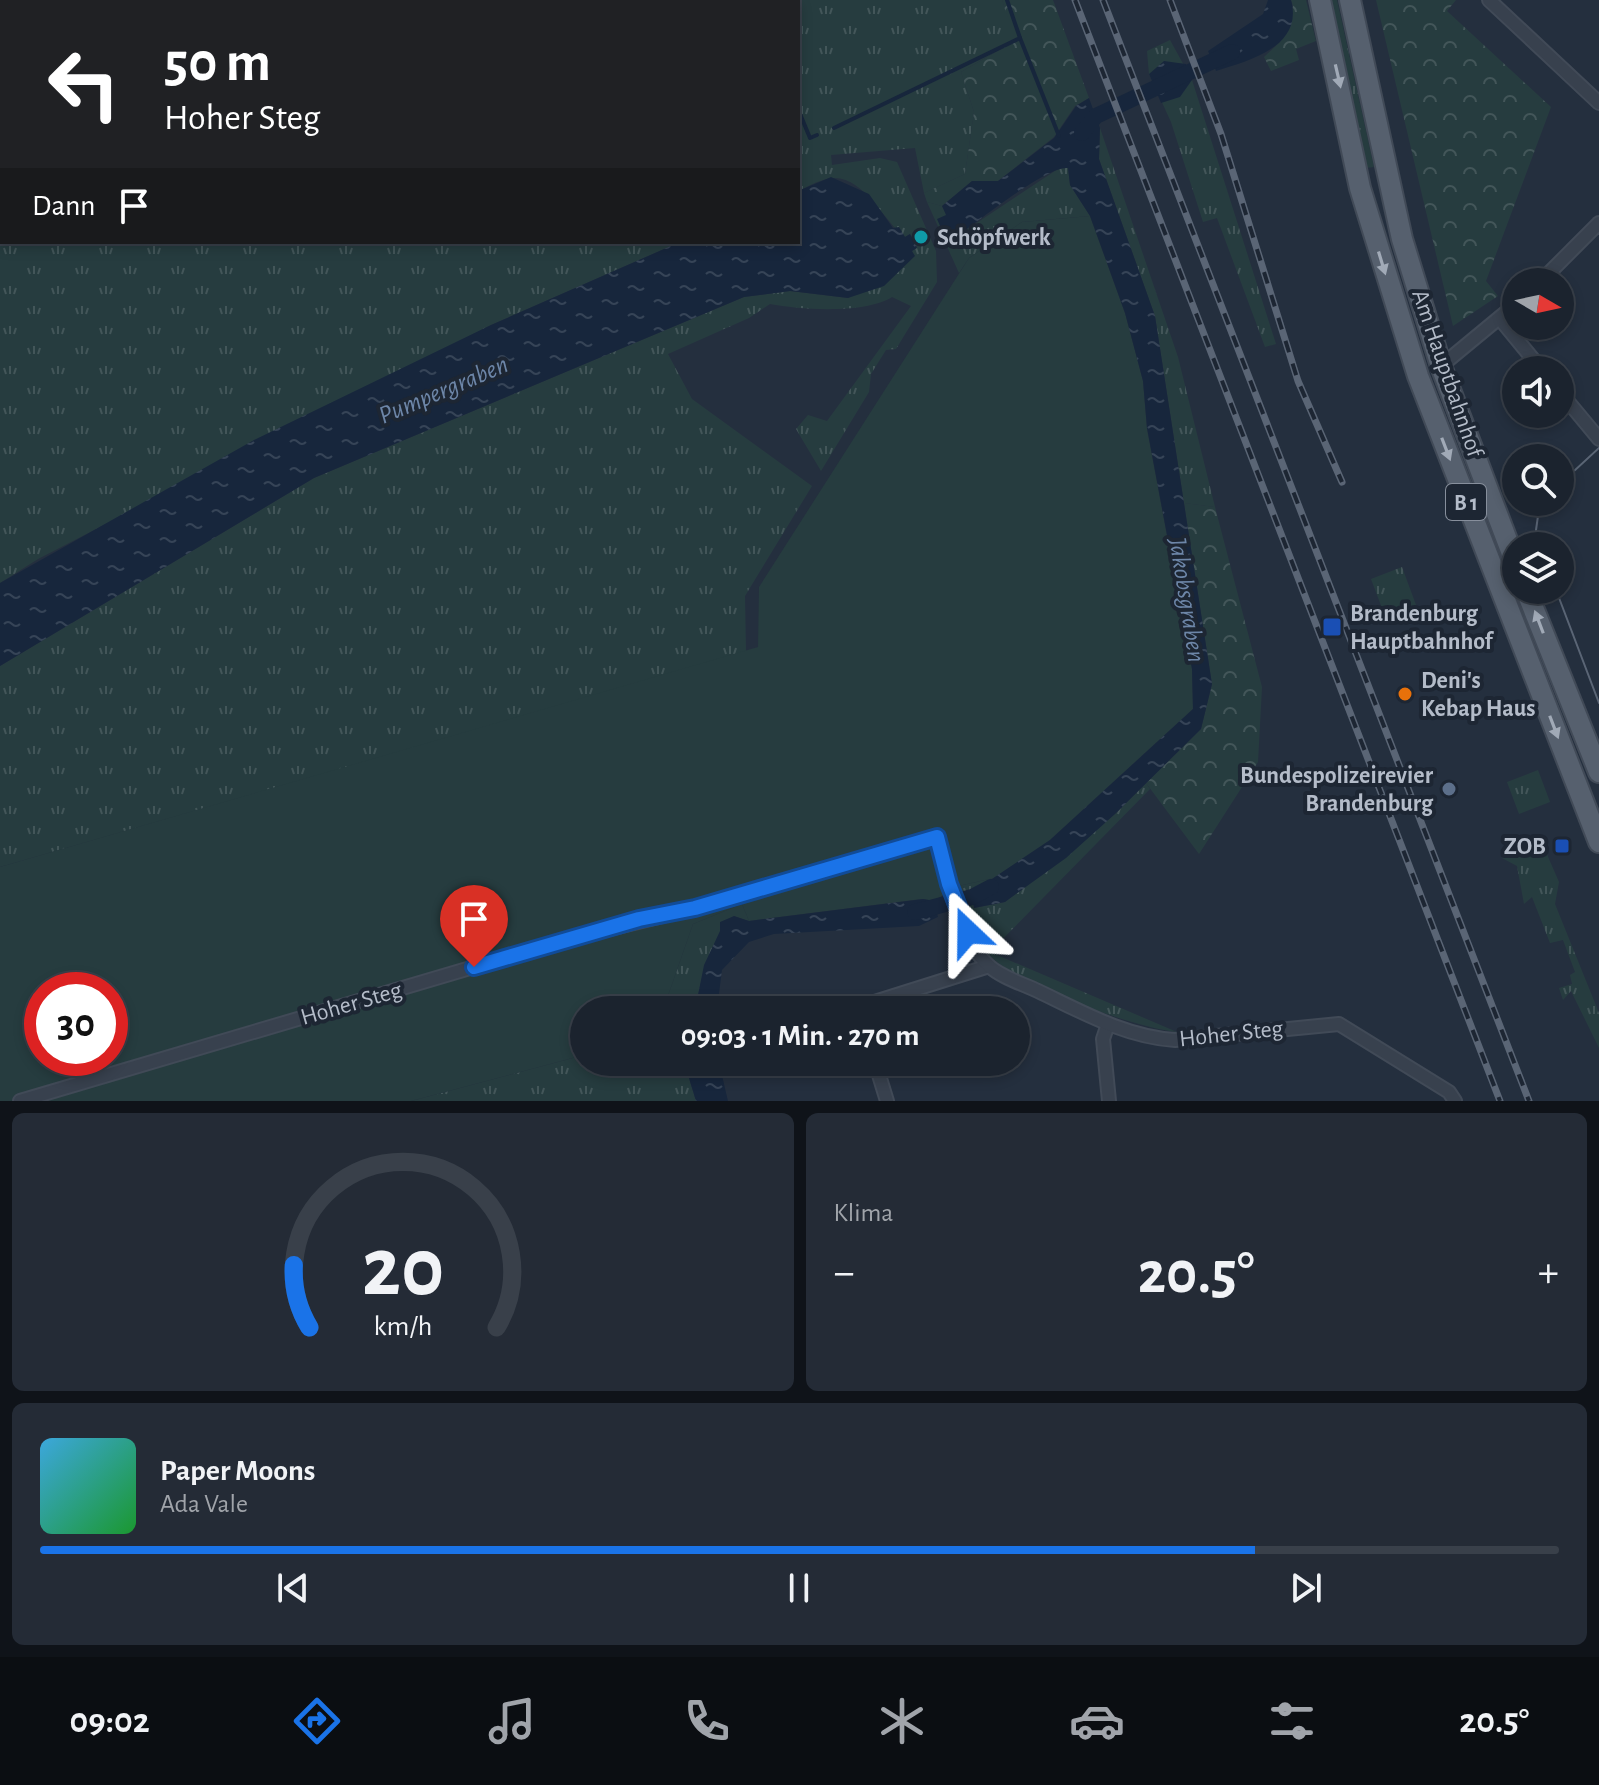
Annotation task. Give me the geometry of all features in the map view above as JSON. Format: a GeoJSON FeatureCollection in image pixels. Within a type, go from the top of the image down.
{"type":"FeatureCollection","features":[{"type":"Feature","properties":{"kind":"main road","name":"Am Hauptbahnhof"},"geometry":{"type":"LineString","coordinates":[[1320,0],[1360,188],[1418,376],[1599,842]]}},
{"type":"Feature","properties":{"kind":"main road","name":"Am Hauptbahnhof"},"geometry":{"type":"LineString","coordinates":[[1350,0],[1402,239],[1441,366],[1504,532]]}},
{"type":"Feature","properties":{"kind":"main road"},"geometry":{"type":"LineString","coordinates":[[1360,188],[1390,181]]}},
{"type":"Feature","properties":{"kind":"main road"},"geometry":{"type":"LineString","coordinates":[[1418,376],[1441,366]]}},
{"type":"Feature","properties":{"kind":"main road"},"geometry":{"type":"LineString","coordinates":[[1532,604],[1599,772]]}},
{"type":"Feature","properties":{"kind":"street"},"geometry":{"type":"LineString","coordinates":[[1489,0],[1599,103]]}},
{"type":"Feature","properties":{"kind":"street"},"geometry":{"type":"LineString","coordinates":[[1554,268],[1599,223]]}},
{"type":"Feature","properties":{"kind":"street"},"geometry":{"type":"LineString","coordinates":[[1441,366],[1500,319],[1530,356]]}},
{"type":"Feature","properties":{"kind":"street"},"geometry":{"type":"LineString","coordinates":[[1574,408],[1597,434]]}},
{"type":"Feature","properties":{"kind":"street","name":"Hoher Steg"},"geometry":{"type":"LineString","coordinates":[[20,1101],[565,940],[695,908],[937,837],[959,916],[989,966],[1108,1024],[1153,1038],[1175,1040],[1339,1024],[1449,1092],[1455,1101]]}},
{"type":"Feature","properties":{"kind":"street"},"geometry":{"type":"LineString","coordinates":[[894,996],[989,966]]}},
{"type":"Feature","properties":{"kind":"street"},"geometry":{"type":"LineString","coordinates":[[1108,1024],[1103,1039],[1109,1101]]}},
{"type":"Feature","properties":{"kind":"street"},"geometry":{"type":"LineString","coordinates":[[879,1076],[887,1101]]}},
{"type":"Feature","properties":{"kind":"green space"},"geometry":{"type":"Polygon","coordinates":[[[800,0],[1002,0],[1016,40],[961,72],[974,112],[965,174],[924,193],[915,148],[831,155],[832,165],[880,158],[897,162],[936,251],[937,282],[896,349],[886,350],[871,374],[869,392],[821,471],[796,429],[808,415],[827,421],[911,306],[892,297],[850,308],[816,309],[770,304],[749,318],[668,354],[692,399],[812,486],[745,596],[746,652],[0,867],[0,666],[314,478],[744,297],[790,291],[848,298],[917,247],[910,234],[905,237],[861,189],[850,182],[839,178],[800,190],[800,0]]]}},
{"type":"Feature","properties":{"kind":"green space"},"geometry":{"type":"Polygon","coordinates":[[[1002,0],[1053,0],[1089,98],[1075,106],[1054,137],[998,181],[972,181],[942,206],[927,202],[924,193],[965,174],[974,112],[961,72],[1015,41],[1002,0]]]}},
{"type":"Feature","properties":{"kind":"green space"},"geometry":{"type":"Polygon","coordinates":[[[1291,0],[1306,0],[1316,41],[1296,49],[1299,60],[1271,71],[1264,57],[1280,42],[1293,6],[1291,0]]]}},
{"type":"Feature","properties":{"kind":"green space"},"geometry":{"type":"Polygon","coordinates":[[[1331,0],[1337,0],[1374,167],[1366,168],[1331,0]]]}},
{"type":"Feature","properties":{"kind":"green space"},"geometry":{"type":"Polygon","coordinates":[[[1376,0],[1456,0],[1447,11],[1551,107],[1486,281],[1498,296],[1453,326],[1376,0]]]}},
{"type":"Feature","properties":{"kind":"green space"},"geometry":{"type":"Polygon","coordinates":[[[1170,40],[1192,80],[1276,344],[1265,347],[1217,218],[1203,222],[1171,122],[1149,74],[1147,51],[1170,40]]]}},
{"type":"Feature","properties":{"kind":"green space"},"geometry":{"type":"Polygon","coordinates":[[[1100,128],[1178,357],[1215,507],[1184,503],[1155,316],[1099,159],[1100,128]]]}},
{"type":"Feature","properties":{"kind":"green space"},"geometry":{"type":"Polygon","coordinates":[[[1061,167],[1068,168],[1070,185],[1090,216],[1022,222],[969,258],[959,273],[927,202],[942,206],[947,215],[944,234],[954,230],[957,236],[1061,167]]]}},
{"type":"Feature","properties":{"kind":"green space"},"geometry":{"type":"Polygon","coordinates":[[[1090,216],[1125,313],[1143,381],[1147,429],[1192,669],[1193,709],[1050,840],[994,878],[954,887],[935,901],[922,899],[749,921],[742,904],[693,924],[668,996],[570,996],[570,1059],[411,1101],[0,1101],[0,867],[758,647],[759,587],[969,258],[1022,222],[1090,216]]]}},
{"type":"Feature","properties":{"kind":"green space"},"geometry":{"type":"Polygon","coordinates":[[[0,244],[675,244],[491,325],[38,559],[0,583],[0,244]]]}},
{"type":"Feature","properties":{"kind":"green space"},"geometry":{"type":"Polygon","coordinates":[[[1184,503],[1215,507],[1262,687],[1258,762],[1199,854],[1146,783],[1201,729],[1212,684],[1184,503]]]}},
{"type":"Feature","properties":{"kind":"green space"},"geometry":{"type":"Polygon","coordinates":[[[1402,567],[1416,605],[1385,616],[1371,579],[1402,567]]]}},
{"type":"Feature","properties":{"kind":"green space"},"geometry":{"type":"Polygon","coordinates":[[[1538,770],[1550,802],[1519,814],[1507,782],[1538,770]]]}},
{"type":"Feature","properties":{"kind":"green space"},"geometry":{"type":"Polygon","coordinates":[[[1146,783],[1150,789],[990,952],[1177,1032],[1103,1013],[1018,976],[982,948],[966,919],[954,887],[994,878],[972,893],[974,908],[1005,902],[1115,814],[1146,783]]]}},
{"type":"Feature","properties":{"kind":"green space"},"geometry":{"type":"Polygon","coordinates":[[[1522,839],[1542,843],[1559,882],[1555,904],[1599,1013],[1599,1048],[1571,991],[1563,1000],[1559,988],[1572,984],[1570,975],[1575,972],[1563,940],[1550,943],[1532,897],[1524,904],[1517,866],[1502,858],[1510,844],[1522,839]]]}},
{"type":"Feature","properties":{"kind":"green space"},"geometry":{"type":"Polygon","coordinates":[[[742,904],[749,921],[734,916],[725,926],[713,948],[698,996],[668,996],[693,924],[742,904]]]}},
{"type":"Feature","properties":{"kind":"green space"},"geometry":{"type":"Polygon","coordinates":[[[570,1059],[570,1076],[688,1076],[696,1101],[411,1101],[570,1059]]]}},
{"type":"Feature","properties":{"kind":"water"},"geometry":{"type":"Polygon","coordinates":[[[1268,0],[1291,0],[1293,16],[1289,30],[1281,40],[1257,57],[1216,71],[1208,51],[1263,14],[1268,0]]]}},
{"type":"Feature","properties":{"kind":"water"},"geometry":{"type":"Polygon","coordinates":[[[1164,61],[1186,64],[1192,80],[1180,97],[1161,103],[1149,74],[1164,61]]]}},
{"type":"Feature","properties":{"kind":"water"},"geometry":{"type":"Polygon","coordinates":[[[1089,98],[1100,128],[1099,159],[1155,316],[1212,684],[1201,729],[1115,814],[1066,858],[1005,902],[974,908],[971,893],[1050,840],[1193,709],[1192,669],[1147,428],[1143,381],[1125,313],[1090,216],[1070,185],[1068,168],[1045,175],[957,236],[953,230],[944,235],[937,219],[946,215],[942,206],[972,181],[998,181],[1054,138],[1076,106],[1089,98]]]}},
{"type":"Feature","properties":{"kind":"water","name":"Pumpergraben"},"geometry":{"type":"Polygon","coordinates":[[[831,177],[869,194],[893,228],[899,227],[905,237],[910,234],[917,248],[912,251],[915,256],[884,286],[848,298],[790,291],[744,297],[314,478],[0,666],[0,583],[254,440],[491,325],[675,244],[800,244],[800,190],[831,177]]]}},
{"type":"Feature","properties":{"kind":"water"},"geometry":{"type":"Polygon","coordinates":[[[923,899],[935,901],[938,917],[919,926],[774,934],[749,942],[722,970],[719,996],[698,996],[704,965],[720,931],[720,922],[734,916],[749,921],[923,899]]]}},
{"type":"Feature","properties":{"kind":"water"},"geometry":{"type":"Polygon","coordinates":[[[688,1076],[722,1076],[728,1101],[696,1101],[688,1076]]]}},
{"type":"Feature","properties":{"kind":"waterway"},"geometry":{"type":"LineString","coordinates":[[834,128],[1020,38],[1007,0]]}},
{"type":"Feature","properties":{"kind":"waterway"},"geometry":{"type":"LineString","coordinates":[[1020,38],[1059,136]]}},
{"type":"Feature","properties":{"kind":"waterway","name":"Jakobsgraben"},"geometry":{"type":"LineString","coordinates":[[1082,133],[1096,116],[1232,52]]}},
{"type":"Feature","properties":{"kind":"waterway"},"geometry":{"type":"LineString","coordinates":[[800,114],[810,138],[817,135]]}},
{"type":"Feature","properties":{"kind":"waterway","name":"Jakobsgraben"},"geometry":{"type":"LineString","coordinates":[[915,912],[972,897],[991,887]]}},
{"type":"Feature","properties":{"kind":"tram line"},"geometry":{"type":"LineString","coordinates":[[1574,471],[1599,448]]}},
{"type":"Feature","properties":{"kind":"tram line"},"geometry":{"type":"LineString","coordinates":[[1536,532],[1538,516]]}},
{"type":"Feature","properties":{"kind":"tram line"},"geometry":{"type":"LineString","coordinates":[[1561,604],[1599,703]]}},
{"type":"Feature","properties":{"kind":"railway"},"geometry":{"type":"LineString","coordinates":[[1075,0],[1500,1101]]}},
{"type":"Feature","properties":{"kind":"railway"},"geometry":{"type":"LineString","coordinates":[[1103,0],[1529,1101]]}},
{"type":"Feature","properties":{"kind":"railway"},"geometry":{"type":"LineString","coordinates":[[1170,0],[1221,134],[1298,381],[1342,482]]}},
{"type":"Feature","properties":{"kind":"place","name":"Schöpfwerk"},"geometry":{"type":"Point","coordinates":[921,237]}},
{"type":"Feature","properties":{"kind":"place","name":"Brandenburg Hauptbahnhof"},"geometry":{"type":"Point","coordinates":[1332,627]}},
{"type":"Feature","properties":{"kind":"place","name":"Deni's Kebap Haus"},"geometry":{"type":"Point","coordinates":[1405,694]}},
{"type":"Feature","properties":{"kind":"place","name":"Bundespolizeirevier Brandenburg"},"geometry":{"type":"Point","coordinates":[1449,789]}},
{"type":"Feature","properties":{"kind":"place","name":"ZOB"},"geometry":{"type":"Point","coordinates":[1562,846]}},
{"type":"Feature","properties":{"kind":"route"},"geometry":{"type":"LineString","coordinates":[[474,967],[639,919],[695,908],[937,837],[959,916],[968,932]]}}]}
